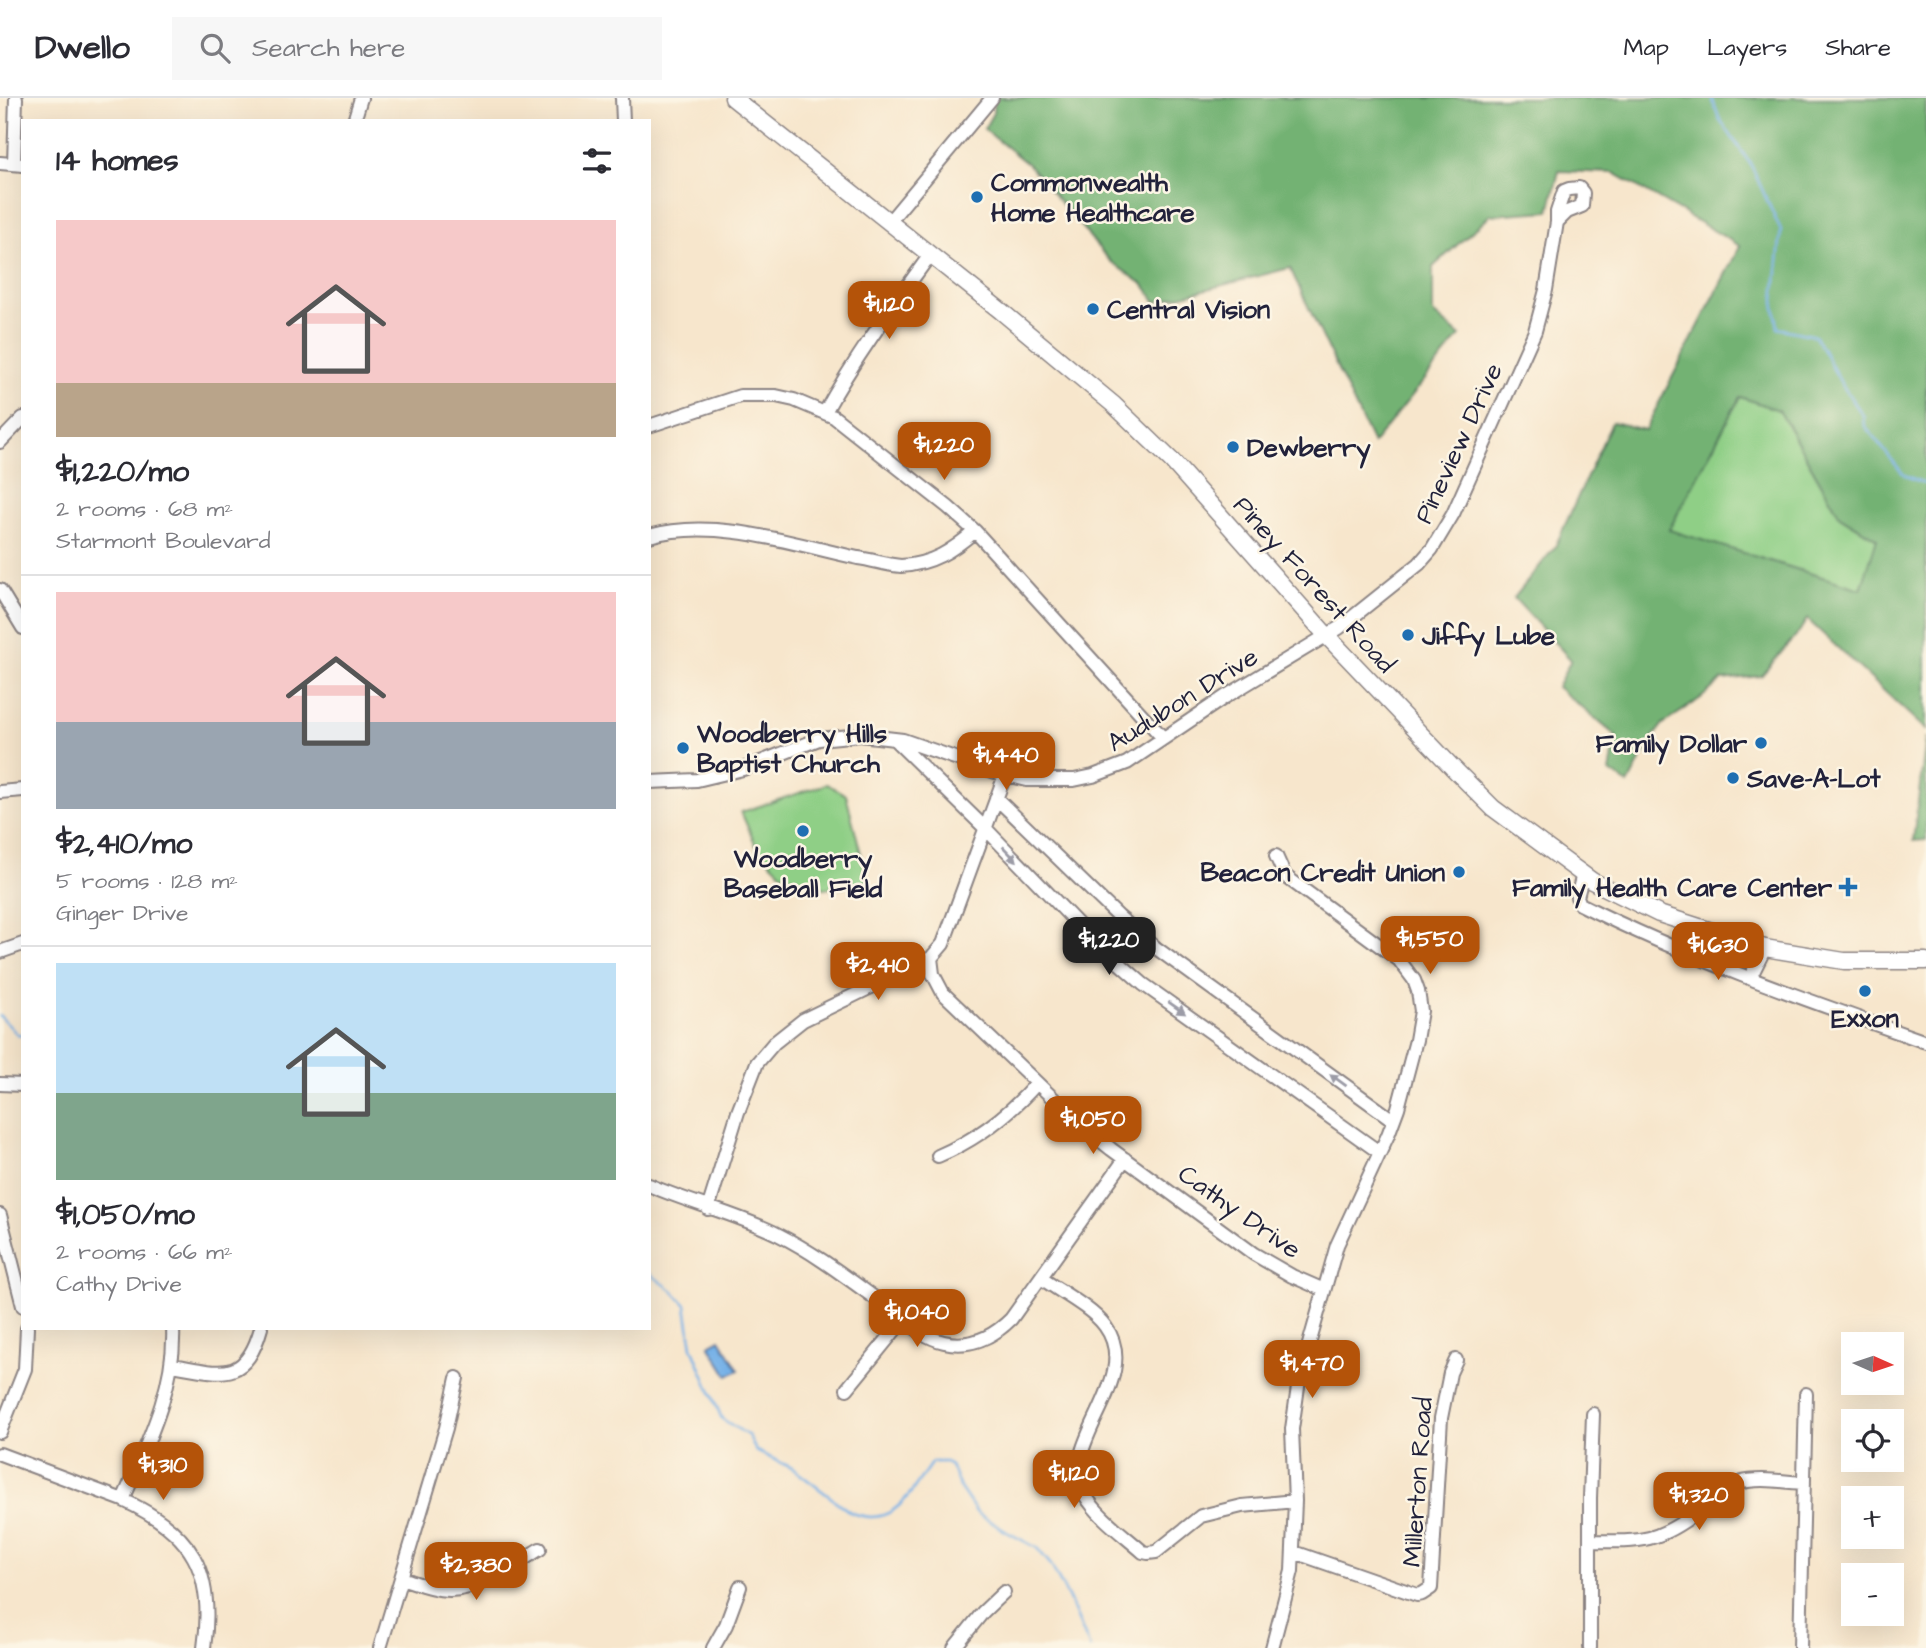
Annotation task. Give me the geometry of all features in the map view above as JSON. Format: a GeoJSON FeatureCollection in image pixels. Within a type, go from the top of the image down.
{"type":"FeatureCollection","features":[{"type":"Feature","properties":{"kind":"main road","name":"Piney Forest Road"},"geometry":{"type":"LineString","coordinates":[[733,98],[1041,344],[1131,422],[1171,460],[1326,636],[1493,808],[1583,874],[1659,914],[1765,948],[1844,961],[1926,961]]}},
{"type":"Feature","properties":{"kind":"street"},"geometry":{"type":"LineString","coordinates":[[0,163],[18,164],[16,98]]}},
{"type":"Feature","properties":{"kind":"street"},"geometry":{"type":"LineString","coordinates":[[355,119],[361,98]]}},
{"type":"Feature","properties":{"kind":"street"},"geometry":{"type":"LineString","coordinates":[[622,98],[623,119]]}},
{"type":"Feature","properties":{"kind":"street"},"geometry":{"type":"LineString","coordinates":[[889,222],[992,98]]}},
{"type":"Feature","properties":{"kind":"street","name":"Pineview Drive"},"geometry":{"type":"LineString","coordinates":[[1326,636],[1384,594],[1419,564],[1444,532],[1535,331],[1546,290],[1557,222]]}},
{"type":"Feature","properties":{"kind":"street"},"geometry":{"type":"LineString","coordinates":[[825,412],[844,377],[930,256]]}},
{"type":"Feature","properties":{"kind":"street"},"geometry":{"type":"LineString","coordinates":[[651,425],[740,396],[776,396],[825,412],[975,531],[1163,738]]}},
{"type":"Feature","properties":{"kind":"street"},"geometry":{"type":"LineString","coordinates":[[0,442],[21,420]]}},
{"type":"Feature","properties":{"kind":"street"},"geometry":{"type":"LineString","coordinates":[[651,536],[686,528],[733,532],[901,566],[928,562],[943,555],[975,531]]}},
{"type":"Feature","properties":{"kind":"street"},"geometry":{"type":"LineString","coordinates":[[0,590],[21,625]]}},
{"type":"Feature","properties":{"kind":"street","name":"Audubon Drive"},"geometry":{"type":"LineString","coordinates":[[651,782],[696,780],[729,773],[819,739],[860,735],[892,737],[1004,775],[1047,781],[1093,776],[1127,762],[1225,697],[1326,636]]}},
{"type":"Feature","properties":{"kind":"street"},"geometry":{"type":"LineString","coordinates":[[892,737],[1094,941],[1143,984],[1380,1152]]}},
{"type":"Feature","properties":{"kind":"street"},"geometry":{"type":"LineString","coordinates":[[708,1209],[747,1085],[757,1063],[769,1049],[803,1020],[931,958],[943,944],[1004,775]]}},
{"type":"Feature","properties":{"kind":"street"},"geometry":{"type":"LineString","coordinates":[[0,792],[21,790]]}},
{"type":"Feature","properties":{"kind":"street"},"geometry":{"type":"LineString","coordinates":[[996,798],[1119,917],[1156,948],[1393,1120]]}},
{"type":"Feature","properties":{"kind":"street"},"geometry":{"type":"LineString","coordinates":[[1272,1648],[1292,1571],[1294,1552],[1292,1429],[1299,1380],[1337,1245],[1393,1120],[1416,1040],[1421,1011],[1414,980],[1399,960],[1284,876],[1276,856]]}},
{"type":"Feature","properties":{"kind":"street"},"geometry":{"type":"LineString","coordinates":[[1583,874],[1577,897],[1580,904],[1635,932],[1750,978],[1926,1042]]}},
{"type":"Feature","properties":{"kind":"street"},"geometry":{"type":"LineString","coordinates":[[0,952],[21,945]]}},
{"type":"Feature","properties":{"kind":"street"},"geometry":{"type":"LineString","coordinates":[[1750,978],[1765,948]]}},
{"type":"Feature","properties":{"kind":"street","name":"Cathy Drive"},"geometry":{"type":"LineString","coordinates":[[931,958],[933,974],[943,993],[1082,1125],[1254,1254],[1292,1276],[1324,1290]]}},
{"type":"Feature","properties":{"kind":"street"},"geometry":{"type":"LineString","coordinates":[[938,1156],[959,1147],[1001,1119],[1037,1083]]}},
{"type":"Feature","properties":{"kind":"street"},"geometry":{"type":"LineString","coordinates":[[0,1084],[21,1085]]}},
{"type":"Feature","properties":{"kind":"street"},"geometry":{"type":"LineString","coordinates":[[651,1186],[779,1235],[844,1275],[926,1335],[945,1342],[969,1343],[992,1335],[1011,1319],[1125,1159]]}},
{"type":"Feature","properties":{"kind":"street"},"geometry":{"type":"LineString","coordinates":[[0,1215],[21,1298]]}},
{"type":"Feature","properties":{"kind":"street"},"geometry":{"type":"LineString","coordinates":[[1041,1278],[1098,1319],[1110,1334],[1115,1357],[1112,1381],[1083,1452],[1079,1475],[1081,1487],[1092,1505],[1143,1552],[1156,1552],[1200,1516],[1242,1506],[1295,1501]]}},
{"type":"Feature","properties":{"kind":"street"},"geometry":{"type":"LineString","coordinates":[[848,1389],[904,1319]]}},
{"type":"Feature","properties":{"kind":"street"},"geometry":{"type":"LineString","coordinates":[[0,1432],[25,1370],[27,1330]]}},
{"type":"Feature","properties":{"kind":"street"},"geometry":{"type":"LineString","coordinates":[[123,1500],[158,1410],[172,1365],[173,1330]]}},
{"type":"Feature","properties":{"kind":"street"},"geometry":{"type":"LineString","coordinates":[[172,1365],[208,1371],[234,1369],[250,1357],[260,1330]]}},
{"type":"Feature","properties":{"kind":"street","name":"Millerton Road"},"geometry":{"type":"LineString","coordinates":[[1294,1552],[1417,1595],[1431,1588],[1441,1418],[1450,1373],[1456,1360]]}},
{"type":"Feature","properties":{"kind":"street"},"geometry":{"type":"LineString","coordinates":[[380,1648],[446,1427],[457,1378]]}},
{"type":"Feature","properties":{"kind":"street"},"geometry":{"type":"LineString","coordinates":[[1800,1648],[1806,1394]]}},
{"type":"Feature","properties":{"kind":"street"},"geometry":{"type":"LineString","coordinates":[[1590,1648],[1593,1414]]}},
{"type":"Feature","properties":{"kind":"street"},"geometry":{"type":"LineString","coordinates":[[0,1454],[123,1500],[172,1529],[191,1552],[204,1582],[209,1618],[204,1648]]}},
{"type":"Feature","properties":{"kind":"street"},"geometry":{"type":"LineString","coordinates":[[1590,1541],[1629,1542],[1652,1539],[1682,1524],[1720,1493],[1740,1483],[1804,1483]]}},
{"type":"Feature","properties":{"kind":"street"},"geometry":{"type":"LineString","coordinates":[[401,1578],[436,1589],[461,1589],[540,1549]]}},
{"type":"Feature","properties":{"kind":"street"},"geometry":{"type":"LineString","coordinates":[[713,1648],[726,1625],[740,1587]]}},
{"type":"Feature","properties":{"kind":"street"},"geometry":{"type":"LineString","coordinates":[[954,1648],[983,1612],[1004,1592]]}},
{"type":"Feature","properties":{"kind":"green space"},"geometry":{"type":"Polygon","coordinates":[[[994,98],[1926,98],[1926,730],[1807,619],[1761,676],[1722,680],[1663,724],[1628,784],[1610,772],[1616,736],[1557,687],[1571,660],[1514,598],[1555,547],[1612,422],[1645,430],[1740,246],[1614,173],[1559,171],[1549,211],[1490,215],[1433,267],[1433,313],[1460,336],[1373,444],[1290,268],[1156,302],[1144,285],[1110,261],[1030,166],[984,129],[993,113],[994,98]],[[1740,397],[1669,530],[1861,589],[1877,539],[1840,516],[1779,410],[1740,397]]]}},
{"type":"Feature","properties":{"kind":"green space"},"geometry":{"type":"Polygon","coordinates":[[[1740,396],[1779,410],[1840,516],[1877,539],[1861,589],[1668,530],[1740,396]]]}},
{"type":"Feature","properties":{"kind":"green space"},"geometry":{"type":"Polygon","coordinates":[[[1926,737],[1926,840],[1913,841],[1926,737]]]}},
{"type":"Feature","properties":{"kind":"green space","name":"Woodberry Baseball Field"},"geometry":{"type":"Polygon","coordinates":[[[827,784],[846,795],[868,881],[837,889],[814,887],[783,874],[758,850],[741,812],[827,784]]]}},
{"type":"Feature","properties":{"kind":"water"},"geometry":{"type":"Polygon","coordinates":[[[720,1339],[739,1370],[728,1376],[709,1345],[720,1339]]]}},
{"type":"Feature","properties":{"kind":"waterway"},"geometry":{"type":"LineString","coordinates":[[1712,98],[1719,118],[1751,165],[1781,231],[1774,301],[1778,328],[1815,336],[1864,417],[1865,426],[1904,475],[1926,484]]}},
{"type":"Feature","properties":{"kind":"waterway"},"geometry":{"type":"LineString","coordinates":[[0,1016],[17,1034],[21,1035]]}},
{"type":"Feature","properties":{"kind":"waterway"},"geometry":{"type":"LineString","coordinates":[[651,1274],[686,1305],[692,1347],[722,1419],[749,1436],[756,1451],[792,1468],[850,1512],[865,1517],[889,1512],[908,1496],[932,1462],[946,1462],[977,1513],[1037,1548],[1051,1565],[1090,1648]]}},
{"type":"Feature","properties":{"kind":"place","name":"Commonwealth Home Healthcare"},"geometry":{"type":"Point","coordinates":[977,197]}},
{"type":"Feature","properties":{"kind":"place","name":"Central Vision"},"geometry":{"type":"Point","coordinates":[1093,309]}},
{"type":"Feature","properties":{"kind":"place","name":"Dewberry"},"geometry":{"type":"Point","coordinates":[1233,447]}},
{"type":"Feature","properties":{"kind":"place","name":"Jiffy Lube"},"geometry":{"type":"Point","coordinates":[1408,635]}},
{"type":"Feature","properties":{"kind":"place","name":"Family Dollar"},"geometry":{"type":"Point","coordinates":[1761,743]}},
{"type":"Feature","properties":{"kind":"place","name":"Woodberry Hills Baptist Church"},"geometry":{"type":"Point","coordinates":[683,748]}},
{"type":"Feature","properties":{"kind":"place","name":"Save-A-Lot"},"geometry":{"type":"Point","coordinates":[1733,778]}},
{"type":"Feature","properties":{"kind":"place","name":"Woodberry Baseball Field"},"geometry":{"type":"Point","coordinates":[803,831]}},
{"type":"Feature","properties":{"kind":"place","name":"Beacon Credit Union"},"geometry":{"type":"Point","coordinates":[1459,872]}},
{"type":"Feature","properties":{"kind":"place","name":"Family Health Care Center"},"geometry":{"type":"Point","coordinates":[1848,887]}},
{"type":"Feature","properties":{"kind":"place","name":"Exxon"},"geometry":{"type":"Point","coordinates":[1865,991]}}]}
